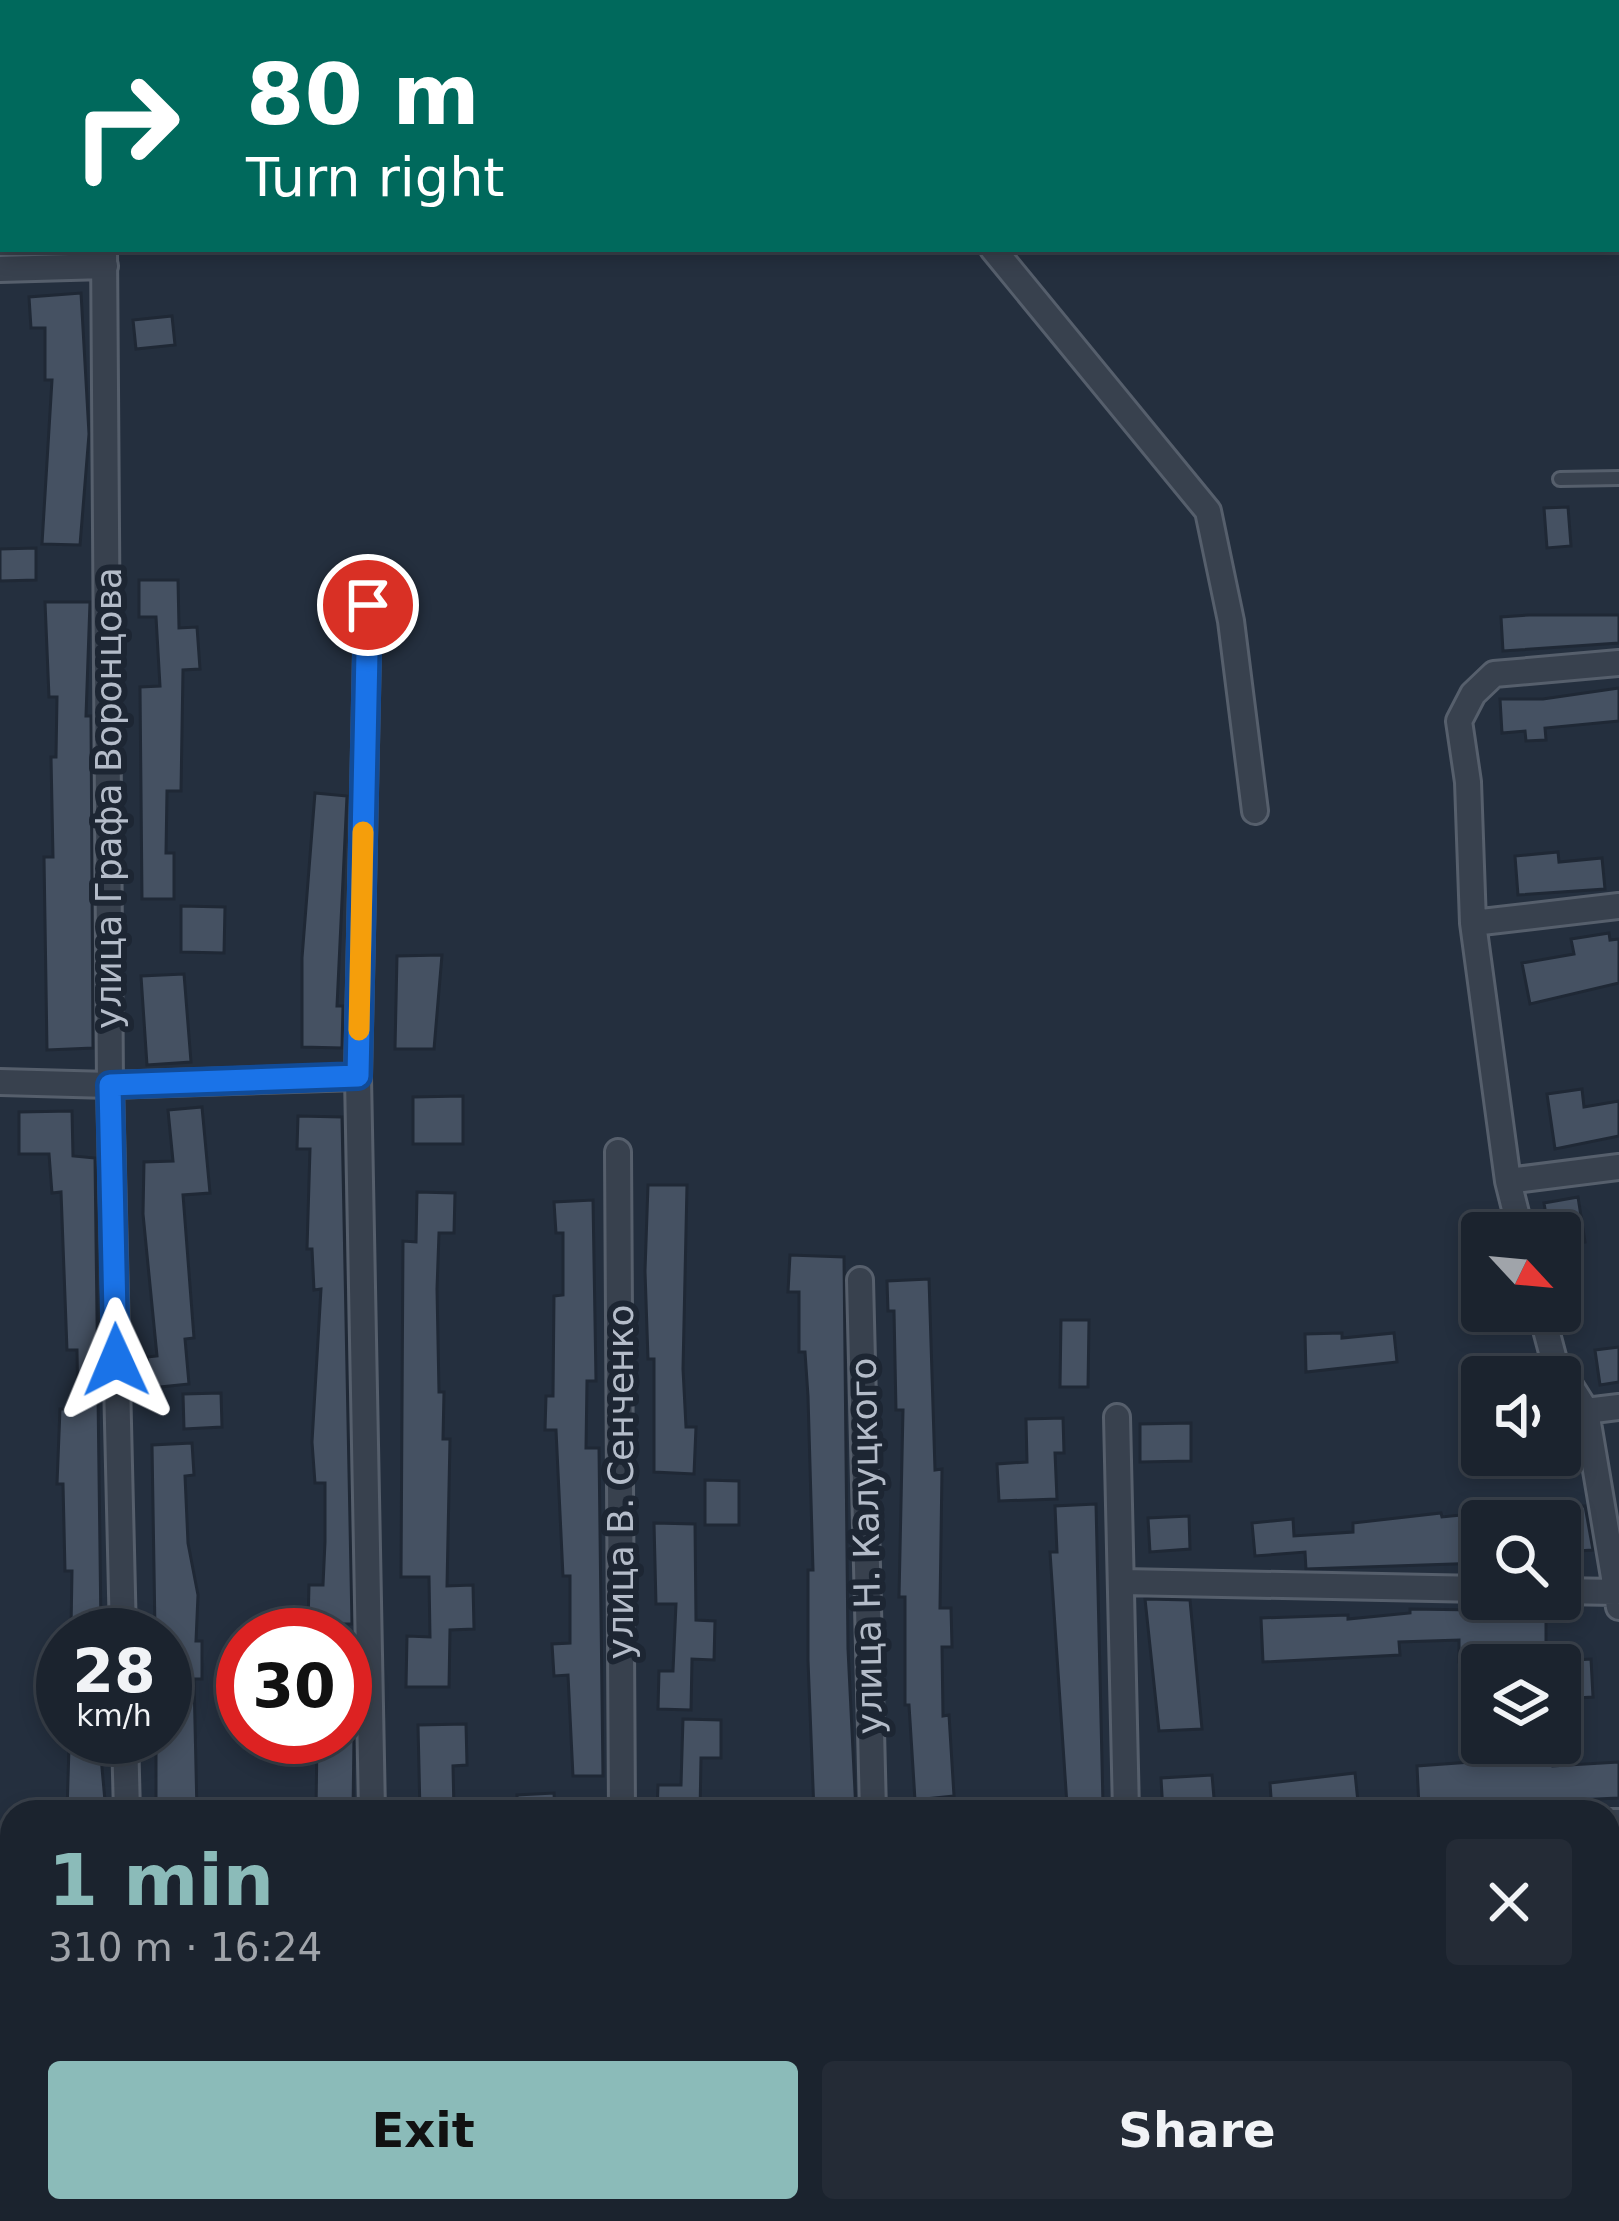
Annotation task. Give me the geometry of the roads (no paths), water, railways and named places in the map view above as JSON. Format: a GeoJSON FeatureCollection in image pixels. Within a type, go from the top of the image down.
{"type":"FeatureCollection","features":[{"type":"Feature","properties":{"kind":"street"},"geometry":{"type":"LineString","coordinates":[[995,252],[1208,511],[1231,621],[1255,811]]}},
{"type":"Feature","properties":{"kind":"street"},"geometry":{"type":"LineString","coordinates":[[0,269],[104,258]]}},
{"type":"Feature","properties":{"kind":"street","name":"улица Графа Воронцова"},"geometry":{"type":"LineString","coordinates":[[104,258],[110,1085],[122,1608]]}},
{"type":"Feature","properties":{"kind":"street"},"geometry":{"type":"LineString","coordinates":[[368,605],[358,1076],[372,1800]]}},
{"type":"Feature","properties":{"kind":"street"},"geometry":{"type":"LineString","coordinates":[[1516,1212],[1473,923],[1468,782],[1459,721],[1473,694],[1494,674],[1619,663]]}},
{"type":"Feature","properties":{"kind":"street"},"geometry":{"type":"LineString","coordinates":[[1473,923],[1619,906]]}},
{"type":"Feature","properties":{"kind":"street"},"geometry":{"type":"LineString","coordinates":[[0,1082],[110,1085],[358,1076]]}},
{"type":"Feature","properties":{"kind":"street","name":"улица В. Сенченко"},"geometry":{"type":"LineString","coordinates":[[618,1152],[622,1800]]}},
{"type":"Feature","properties":{"kind":"street"},"geometry":{"type":"LineString","coordinates":[[1508,1181],[1619,1167]]}},
{"type":"Feature","properties":{"kind":"street","name":"улица Н. Калуцкого"},"geometry":{"type":"LineString","coordinates":[[860,1280],[873,1800]]}},
{"type":"Feature","properties":{"kind":"street"},"geometry":{"type":"LineString","coordinates":[[1547,1332],[1554,1360],[1586,1411],[1617,1599],[1581,1594]]}},
{"type":"Feature","properties":{"kind":"street"},"geometry":{"type":"LineString","coordinates":[[1586,1411],[1619,1407]]}},
{"type":"Feature","properties":{"kind":"street"},"geometry":{"type":"LineString","coordinates":[[1117,1418],[1126,1800]]}},
{"type":"Feature","properties":{"kind":"street"},"geometry":{"type":"LineString","coordinates":[[1123,1582],[1461,1589]]}},
{"type":"Feature","properties":{"kind":"street"},"geometry":{"type":"LineString","coordinates":[[126,1764],[127,1800]]}},
{"type":"Feature","properties":{"kind":"lane"},"geometry":{"type":"LineString","coordinates":[[1560,478],[1619,478]]}}]}
